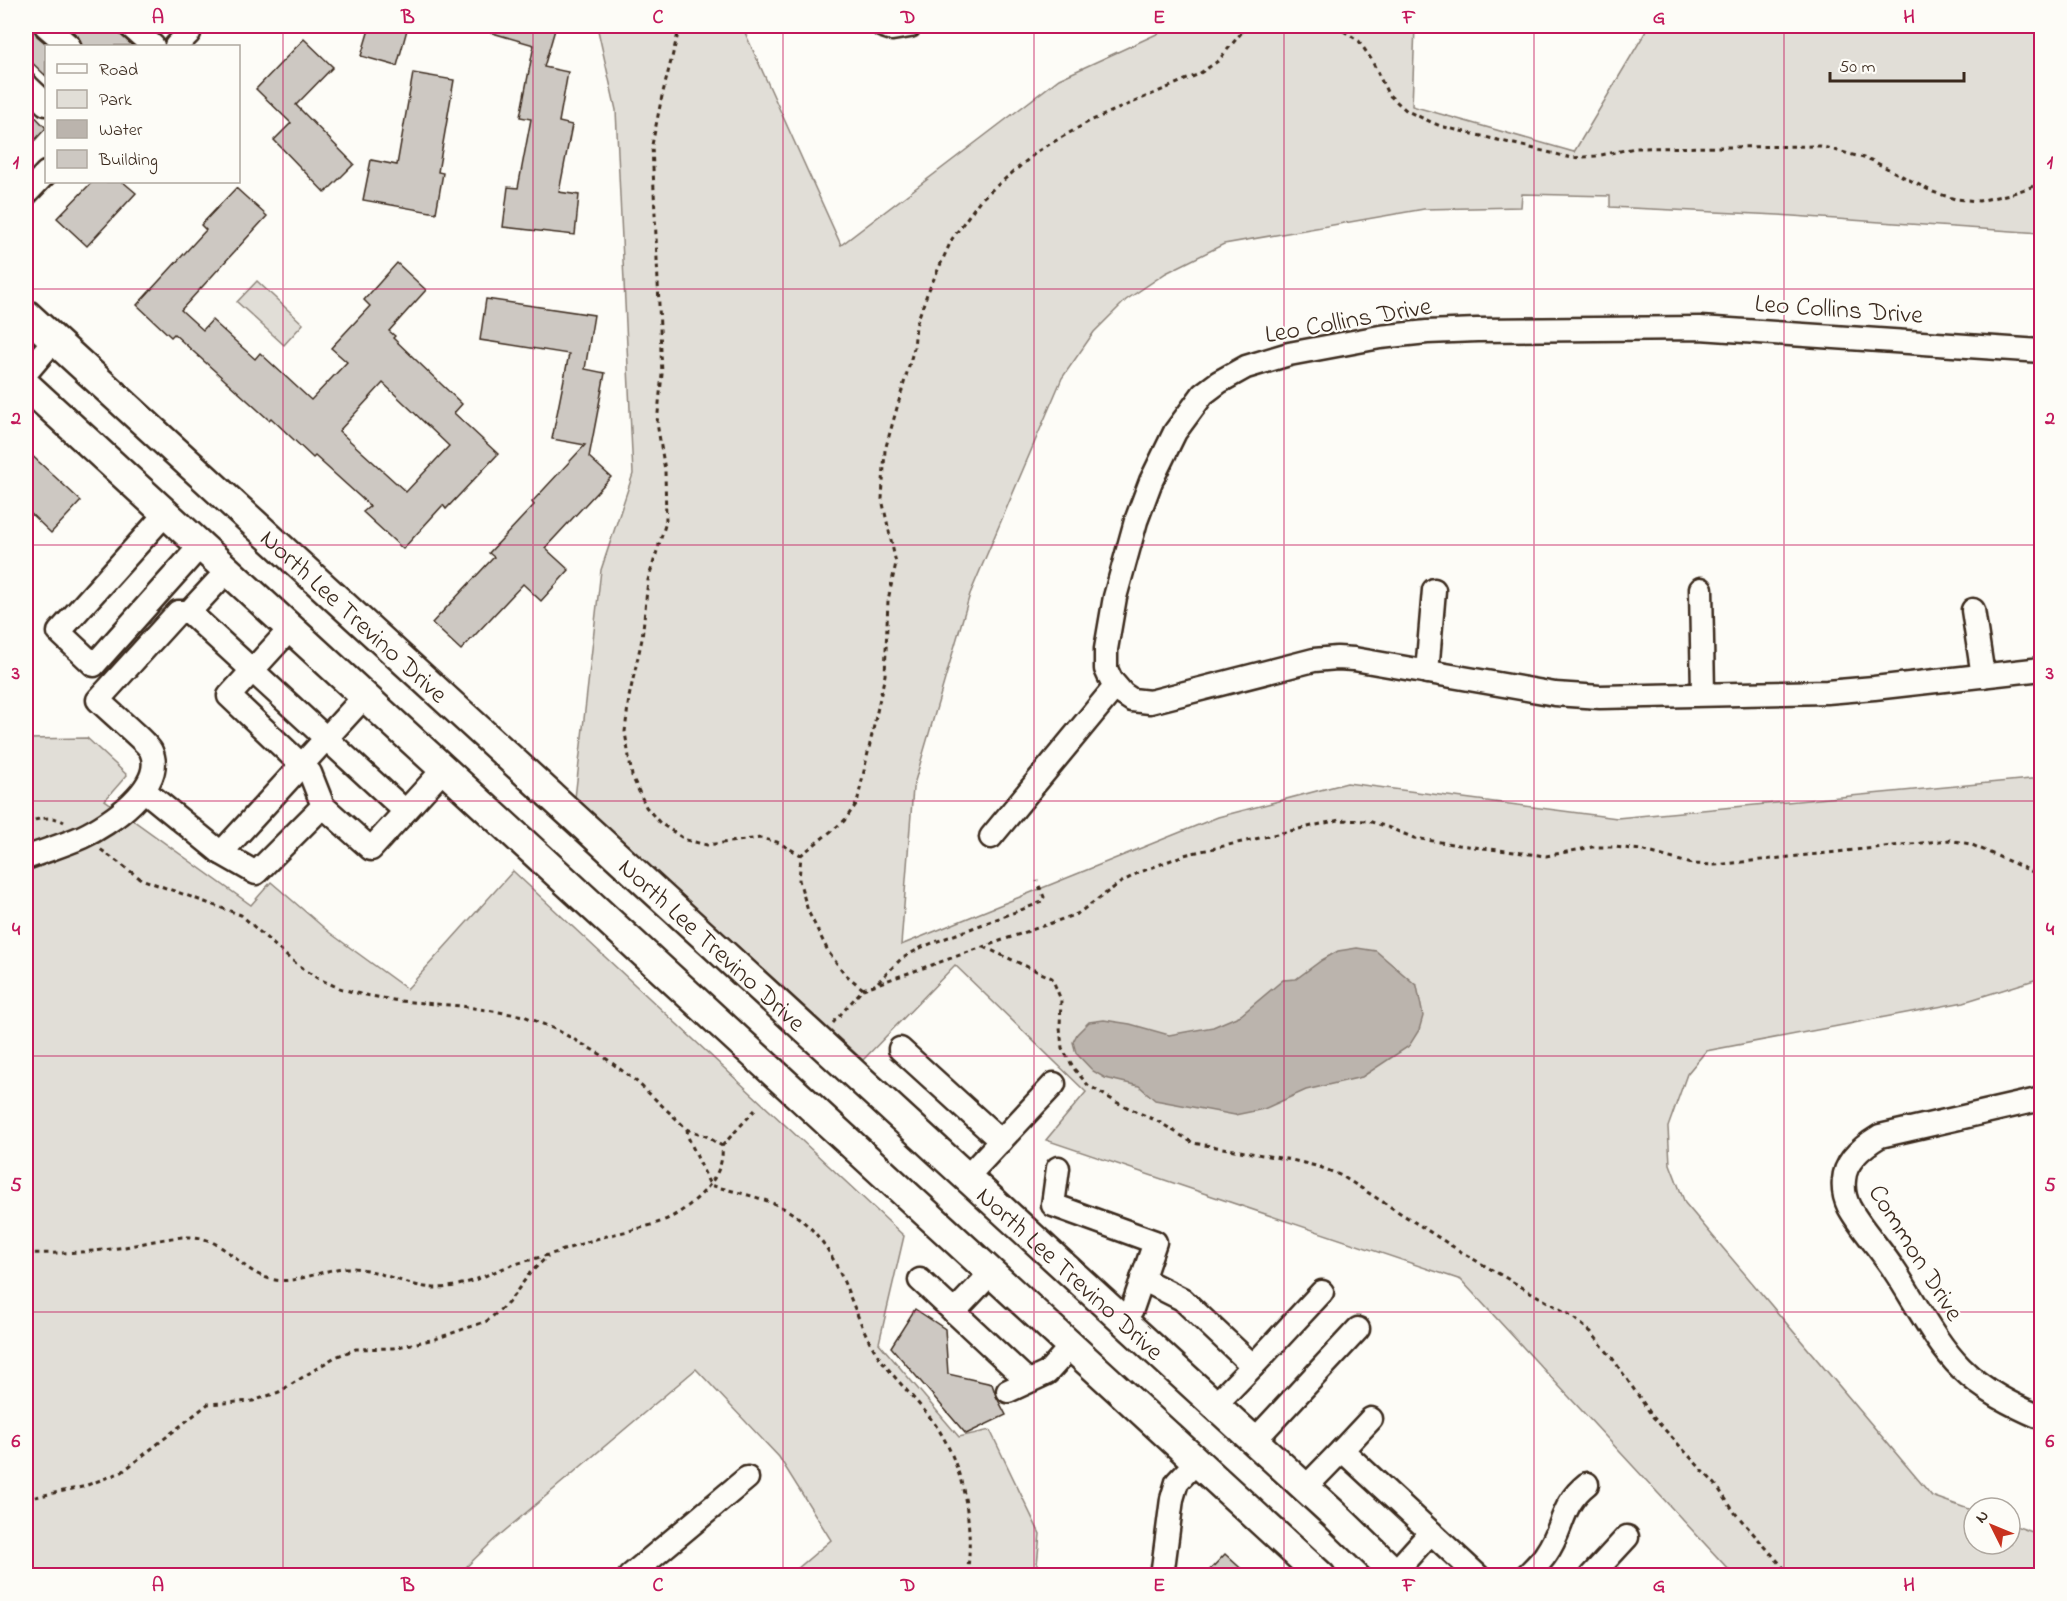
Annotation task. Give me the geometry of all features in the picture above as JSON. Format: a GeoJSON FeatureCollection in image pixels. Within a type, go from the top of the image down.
{"type":"FeatureCollection","features":[{"type":"Feature","properties":{"kind":"main road","name":"North Lee Trevino Drive"},"geometry":{"type":"LineString","coordinates":[[26,314],[1254,1440],[1397,1574]]}},
{"type":"Feature","properties":{"kind":"main road","name":"North Lee Trevino Drive"},"geometry":{"type":"LineString","coordinates":[[26,385],[1321,1575]]}},
{"type":"Feature","properties":{"kind":"street"},"geometry":{"type":"LineString","coordinates":[[46,26],[68,45]]}},
{"type":"Feature","properties":{"kind":"street"},"geometry":{"type":"LineString","coordinates":[[130,26],[152,45]]}},
{"type":"Feature","properties":{"kind":"street"},"geometry":{"type":"LineString","coordinates":[[883,26],[892,28],[910,26]]}},
{"type":"Feature","properties":{"kind":"street"},"geometry":{"type":"LineString","coordinates":[[26,85],[45,103]]}},
{"type":"Feature","properties":{"kind":"street"},"geometry":{"type":"LineString","coordinates":[[26,194],[45,174]]}},
{"type":"Feature","properties":{"kind":"street","name":"Leo Collins Drive"},"geometry":{"type":"LineString","coordinates":[[1115,687],[1106,669],[1106,649],[1115,597],[1136,521],[1151,481],[1175,432],[1203,394],[1246,367],[1289,354],[1380,337],[1477,330],[1700,328],[2042,351]]}},
{"type":"Feature","properties":{"kind":"street"},"geometry":{"type":"LineString","coordinates":[[26,373],[54,340]]}},
{"type":"Feature","properties":{"kind":"street"},"geometry":{"type":"LineString","coordinates":[[166,513],[59,632],[94,665],[201,545]]}},
{"type":"Feature","properties":{"kind":"street"},"geometry":{"type":"LineString","coordinates":[[189,612],[228,570]]}},
{"type":"Feature","properties":{"kind":"street"},"geometry":{"type":"LineString","coordinates":[[1701,589],[1703,693]]}},
{"type":"Feature","properties":{"kind":"street"},"geometry":{"type":"LineString","coordinates":[[1427,672],[1434,591]]}},
{"type":"Feature","properties":{"kind":"street"},"geometry":{"type":"LineString","coordinates":[[1973,609],[1983,676]]}},
{"type":"Feature","properties":{"kind":"street"},"geometry":{"type":"LineString","coordinates":[[26,858],[84,836],[127,808],[145,791],[153,771],[151,751],[98,700],[178,612],[189,612],[405,811]]}},
{"type":"Feature","properties":{"kind":"street"},"geometry":{"type":"LineString","coordinates":[[291,628],[229,696],[310,773],[323,806],[370,849],[444,769]]}},
{"type":"Feature","properties":{"kind":"street"},"geometry":{"type":"LineString","coordinates":[[991,837],[1115,687],[1132,700],[1150,702],[1314,660],[1337,658],[1555,694],[1600,697],[1827,692],[2042,669]]}},
{"type":"Feature","properties":{"kind":"street"},"geometry":{"type":"LineString","coordinates":[[221,853],[365,696]]}},
{"type":"Feature","properties":{"kind":"street"},"geometry":{"type":"LineString","coordinates":[[145,791],[221,853],[256,873],[323,806]]}},
{"type":"Feature","properties":{"kind":"street"},"geometry":{"type":"LineString","coordinates":[[900,1049],[1001,1141]]}},
{"type":"Feature","properties":{"kind":"street"},"geometry":{"type":"LineString","coordinates":[[966,1178],[1054,1084]]}},
{"type":"Feature","properties":{"kind":"street","name":"Common Drive"},"geometry":{"type":"LineString","coordinates":[[2042,1099],[1880,1136],[1864,1146],[1854,1158],[1844,1179],[1844,1193],[1849,1207],[1959,1366],[2005,1401],[2042,1418]]}},
{"type":"Feature","properties":{"kind":"street"},"geometry":{"type":"LineString","coordinates":[[1028,1235],[1053,1205],[1058,1168]]}},
{"type":"Feature","properties":{"kind":"street"},"geometry":{"type":"LineString","coordinates":[[1053,1205],[1155,1242],[1132,1309],[1122,1321]]}},
{"type":"Feature","properties":{"kind":"street"},"geometry":{"type":"LineString","coordinates":[[954,1312],[992,1272]]}},
{"type":"Feature","properties":{"kind":"street"},"geometry":{"type":"LineString","coordinates":[[1142,1279],[1182,1299],[1253,1366]]}},
{"type":"Feature","properties":{"kind":"street"},"geometry":{"type":"LineString","coordinates":[[920,1280],[954,1312],[1018,1386],[1047,1373],[1072,1345]]}},
{"type":"Feature","properties":{"kind":"street"},"geometry":{"type":"LineString","coordinates":[[1215,1405],[1322,1292]]}},
{"type":"Feature","properties":{"kind":"street"},"geometry":{"type":"LineString","coordinates":[[1254,1440],[1358,1329]]}},
{"type":"Feature","properties":{"kind":"street"},"geometry":{"type":"LineString","coordinates":[[1305,1488],[1371,1419]]}},
{"type":"Feature","properties":{"kind":"street"},"geometry":{"type":"LineString","coordinates":[[1342,1450],[1478,1575]]}},
{"type":"Feature","properties":{"kind":"street"},"geometry":{"type":"LineString","coordinates":[[1162,1575],[1172,1499],[1177,1482],[1197,1461]]}},
{"type":"Feature","properties":{"kind":"street"},"geometry":{"type":"LineString","coordinates":[[630,1575],[747,1478]]}},
{"type":"Feature","properties":{"kind":"street"},"geometry":{"type":"LineString","coordinates":[[1526,1575],[1547,1554],[1563,1514],[1575,1493],[1587,1484]]}},
{"type":"Feature","properties":{"kind":"street"},"geometry":{"type":"LineString","coordinates":[[1397,1574],[1431,1532]]}},
{"type":"Feature","properties":{"kind":"street"},"geometry":{"type":"LineString","coordinates":[[1592,1575],[1627,1537]]}},
{"type":"Feature","properties":{"kind":"path"},"geometry":{"type":"LineString","coordinates":[[680,26],[652,145],[662,374],[657,423],[665,470],[666,522],[648,580],[642,639],[629,698],[625,732],[632,776],[646,807],[660,823],[686,840],[707,845],[760,838],[777,842],[801,855]]}},
{"type":"Feature","properties":{"kind":"path"},"geometry":{"type":"LineString","coordinates":[[863,989],[845,974],[829,953],[808,911],[799,880],[801,855],[844,821],[857,803],[885,675],[888,600],[896,563],[882,499],[885,450],[914,348],[916,325],[927,294],[952,239],[980,200],[1038,151],[1090,121],[1199,74],[1218,61],[1246,26]]}},
{"type":"Feature","properties":{"kind":"path"},"geometry":{"type":"LineString","coordinates":[[1336,26],[1359,41],[1371,59],[1388,94],[1407,111],[1440,126],[1572,158],[1635,148],[1820,146],[1871,160],[1933,192],[1955,200],[1979,201],[2010,194],[2034,186],[2042,180]]}},
{"type":"Feature","properties":{"kind":"path"},"geometry":{"type":"LineString","coordinates":[[26,822],[44,818],[59,818],[141,879],[241,915],[290,959],[316,978],[339,988],[399,1001],[461,1006],[524,1016],[557,1030],[600,1054],[637,1082],[687,1129],[706,1136],[722,1146]]}},
{"type":"Feature","properties":{"kind":"path"},"geometry":{"type":"LineString","coordinates":[[832,1025],[863,989],[1077,914],[1138,873],[1184,855],[1339,820],[1368,820],[1414,838],[1502,851],[1546,856],[1592,847],[1614,847],[1641,850],[1692,864],[1714,865],[1949,840],[1970,844],[2042,876]]}},
{"type":"Feature","properties":{"kind":"path"},"geometry":{"type":"LineString","coordinates":[[877,983],[901,958],[922,947],[1042,902],[1044,897],[1037,881]]}},
{"type":"Feature","properties":{"kind":"path"},"geometry":{"type":"LineString","coordinates":[[983,946],[1052,978],[1061,1000],[1062,1048],[1075,1070],[1088,1085],[1116,1102],[1161,1123],[1193,1143],[1292,1160],[1320,1167],[1342,1176],[1463,1253],[1570,1315],[1591,1332],[1613,1359],[1653,1417],[1716,1485],[1735,1513],[1791,1575]]}},
{"type":"Feature","properties":{"kind":"path"},"geometry":{"type":"LineString","coordinates":[[26,1253],[111,1249],[192,1237],[212,1241],[256,1275],[276,1281],[337,1268],[351,1268],[375,1271],[413,1286],[445,1288],[475,1281],[512,1265],[659,1221],[683,1210],[710,1185],[723,1157],[722,1146],[755,1110]]}},
{"type":"Feature","properties":{"kind":"path"},"geometry":{"type":"LineString","coordinates":[[687,1129],[688,1137],[710,1185],[787,1208],[808,1225],[829,1250],[871,1344],[938,1430],[956,1464],[969,1521],[967,1575]]}},
{"type":"Feature","properties":{"kind":"path"},"geometry":{"type":"LineString","coordinates":[[26,1499],[82,1487],[122,1472],[208,1404],[252,1401],[279,1392],[335,1357],[356,1349],[393,1347],[435,1339],[487,1321],[508,1303],[530,1274],[549,1255]]}},
{"type":"Feature","properties":{"kind":"green space"},"geometry":{"type":"Polygon","coordinates":[[[597,26],[742,26],[841,245],[1059,79],[1174,26],[1415,26],[1412,106],[1574,152],[1649,26],[2041,26],[2041,233],[1778,215],[1610,207],[1610,196],[1522,194],[1521,207],[1424,209],[1224,244],[1166,273],[1126,300],[1094,332],[1062,378],[970,594],[913,788],[901,945],[1218,817],[1347,783],[1617,818],[2041,778],[2041,978],[1964,1002],[1706,1051],[1687,1074],[1668,1127],[1670,1164],[1685,1203],[1932,1496],[1962,1507],[1962,1556],[2022,1556],[2022,1528],[2041,1535],[2041,1575],[1725,1575],[1730,1571],[1461,1280],[1046,1140],[1086,1092],[955,965],[863,1060],[575,798],[601,570],[633,474],[616,110],[597,26]]]}},
{"type":"Feature","properties":{"kind":"green space"},"geometry":{"type":"Polygon","coordinates":[[[257,281],[303,324],[284,345],[237,302],[257,281]]]}},
{"type":"Feature","properties":{"kind":"green space"},"geometry":{"type":"Polygon","coordinates":[[[87,738],[127,775],[105,800],[251,905],[271,882],[330,933],[407,989],[513,871],[904,1236],[879,1343],[959,1437],[990,1430],[1040,1534],[1036,1575],[790,1575],[831,1540],[779,1457],[696,1369],[495,1539],[458,1575],[26,1575],[26,739],[87,738]]]}},
{"type":"Feature","properties":{"kind":"water"},"geometry":{"type":"Polygon","coordinates":[[[1357,948],[1376,951],[1417,986],[1423,1016],[1419,1030],[1409,1046],[1362,1077],[1306,1090],[1264,1109],[1235,1115],[1155,1100],[1139,1086],[1105,1078],[1093,1071],[1076,1053],[1073,1042],[1077,1034],[1089,1022],[1104,1020],[1130,1024],[1169,1035],[1213,1027],[1241,1015],[1283,980],[1296,979],[1338,951],[1357,948]]]}},
{"type":"Feature","properties":{"kind":"building"},"geometry":{"type":"Polygon","coordinates":[[[26,26],[33,26],[37,36],[48,45],[45,45],[45,75],[26,57],[26,26]]]}},
{"type":"Feature","properties":{"kind":"building"},"geometry":{"type":"Polygon","coordinates":[[[66,26],[111,26],[132,45],[82,45],[78,36],[66,26]]]}},
{"type":"Feature","properties":{"kind":"building"},"geometry":{"type":"Polygon","coordinates":[[[370,26],[408,26],[397,66],[361,56],[370,26]]]}},
{"type":"Feature","properties":{"kind":"building"},"geometry":{"type":"Polygon","coordinates":[[[483,26],[556,26],[544,67],[568,72],[559,122],[572,125],[559,192],[579,195],[575,235],[503,227],[508,187],[518,188],[531,119],[520,117],[534,45],[482,30],[483,26]]]}},
{"type":"Feature","properties":{"kind":"building"},"geometry":{"type":"Polygon","coordinates":[[[304,39],[333,67],[296,105],[354,164],[325,193],[274,140],[291,123],[256,89],[304,39]]]}},
{"type":"Feature","properties":{"kind":"building"},"geometry":{"type":"Polygon","coordinates":[[[413,73],[454,80],[438,172],[443,173],[436,213],[363,200],[371,160],[397,165],[413,73]]]}},
{"type":"Feature","properties":{"kind":"building"},"geometry":{"type":"Polygon","coordinates":[[[26,107],[45,129],[26,150],[26,107]]]}},
{"type":"Feature","properties":{"kind":"building"},"geometry":{"type":"Polygon","coordinates":[[[91,183],[124,183],[136,193],[87,246],[57,218],[91,183]]]}},
{"type":"Feature","properties":{"kind":"building"},"geometry":{"type":"Polygon","coordinates":[[[236,188],[267,216],[181,310],[203,330],[212,320],[255,359],[260,353],[311,400],[347,362],[331,348],[370,306],[364,300],[397,263],[426,290],[389,331],[395,336],[393,338],[462,404],[454,413],[498,454],[446,509],[443,505],[403,549],[363,512],[370,506],[315,456],[313,458],[271,418],[269,420],[174,334],[171,337],[137,305],[206,230],[201,225],[236,188]],[[383,383],[339,431],[406,492],[449,446],[383,383]]]}},
{"type":"Feature","properties":{"kind":"building"},"geometry":{"type":"Polygon","coordinates":[[[486,299],[594,315],[585,369],[605,373],[589,457],[611,477],[545,548],[569,570],[541,601],[523,584],[461,650],[432,623],[494,557],[489,553],[585,445],[552,439],[569,354],[480,340],[486,299]]]}},
{"type":"Feature","properties":{"kind":"building"},"geometry":{"type":"Polygon","coordinates":[[[26,450],[81,501],[51,533],[26,509],[26,450]]]}},
{"type":"Feature","properties":{"kind":"building"},"geometry":{"type":"Polygon","coordinates":[[[915,1309],[945,1329],[948,1374],[992,1384],[1006,1415],[966,1434],[891,1347],[915,1309]]]}},
{"type":"Feature","properties":{"kind":"building"},"geometry":{"type":"Polygon","coordinates":[[[1225,1554],[1248,1575],[1205,1575],[1225,1554]]]}}]}
